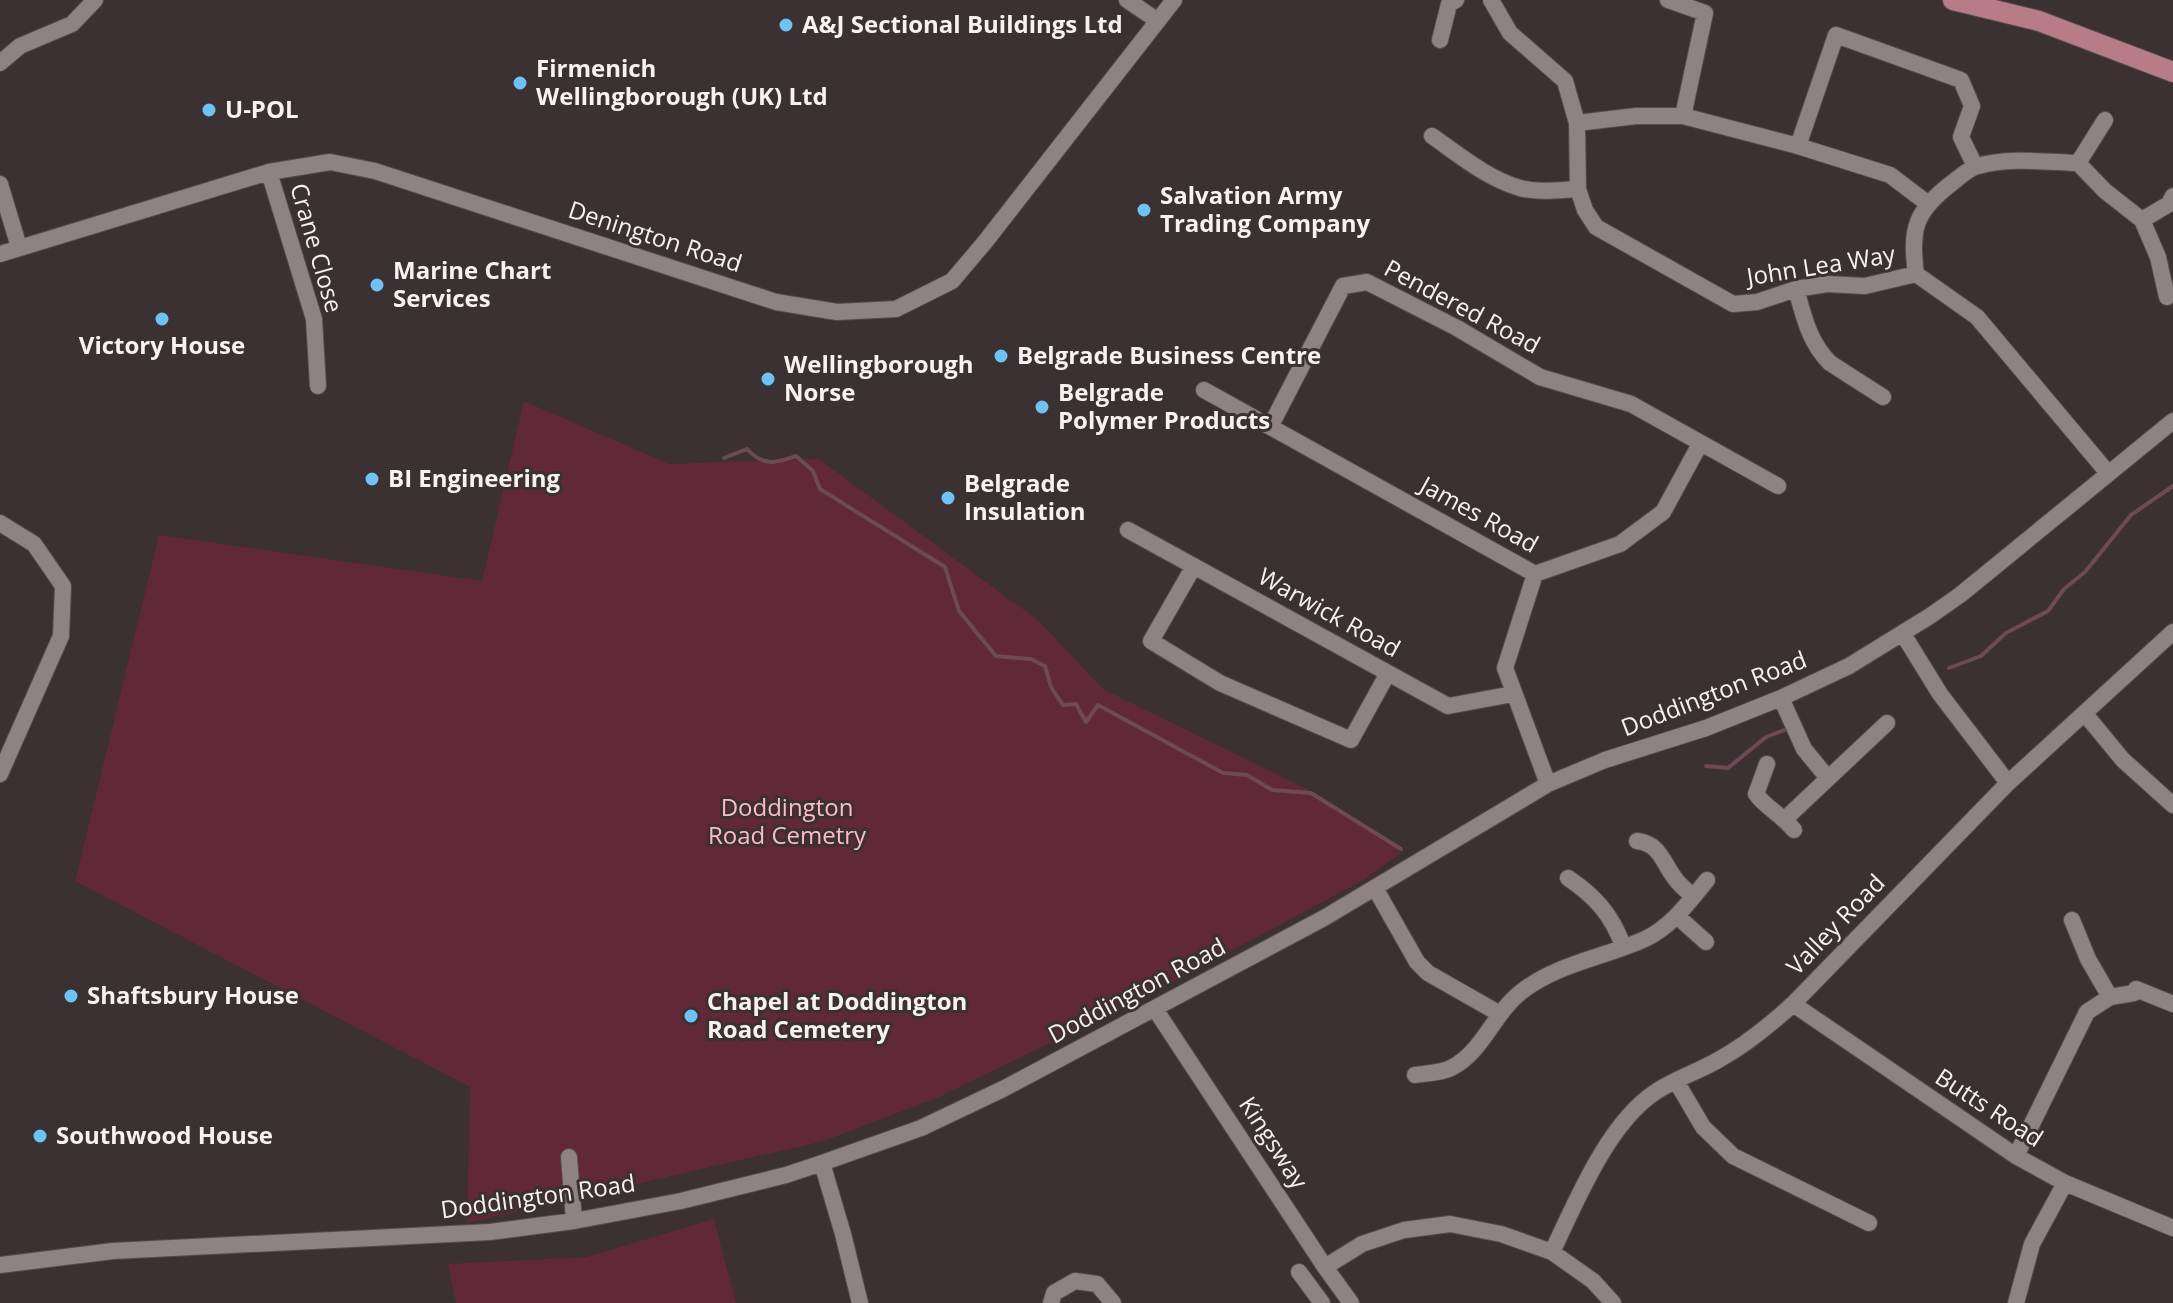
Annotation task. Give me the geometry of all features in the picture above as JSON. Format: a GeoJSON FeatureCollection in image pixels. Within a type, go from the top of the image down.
{"type":"FeatureCollection","features":[{"type":"Feature","properties":{"kind":"main road"},"geometry":{"type":"LineString","coordinates":[[1953,0],[2039,21],[2173,72]]}},
{"type":"Feature","properties":{"kind":"street"},"geometry":{"type":"LineString","coordinates":[[0,63],[20,46],[72,24],[95,0]]}},
{"type":"Feature","properties":{"kind":"street"},"geometry":{"type":"LineString","coordinates":[[1127,0],[1158,21]]}},
{"type":"Feature","properties":{"kind":"street","name":"Denington Road"},"geometry":{"type":"LineString","coordinates":[[0,254],[269,172],[330,162],[375,171],[776,302],[837,312],[896,309],[952,281],[1174,0]]}},
{"type":"Feature","properties":{"kind":"street"},"geometry":{"type":"LineString","coordinates":[[1440,40],[1449,4],[1456,0]]}},
{"type":"Feature","properties":{"kind":"street","name":"John Lea Way"},"geometry":{"type":"LineString","coordinates":[[1491,0],[1510,33],[1565,81],[1577,123],[1578,189],[1585,210],[1596,227],[1733,304],[1757,302],[1796,289],[1827,284],[1865,286],[1916,274],[1977,317],[2108,473]]}},
{"type":"Feature","properties":{"kind":"street"},"geometry":{"type":"LineString","coordinates":[[1668,0],[1705,13],[1683,116]]}},
{"type":"Feature","properties":{"kind":"street"},"geometry":{"type":"LineString","coordinates":[[1798,146],[1836,35],[1961,80],[1972,106],[1961,137],[1975,166]]}},
{"type":"Feature","properties":{"kind":"street"},"geometry":{"type":"LineString","coordinates":[[1577,123],[1636,116],[1683,116],[1798,146],[1890,175],[1927,203]]}},
{"type":"Feature","properties":{"kind":"street"},"geometry":{"type":"LineString","coordinates":[[2078,163],[2105,120]]}},
{"type":"Feature","properties":{"kind":"street"},"geometry":{"type":"LineString","coordinates":[[1432,136],[1487,173],[1520,188],[1543,191],[1578,189]]}},
{"type":"Feature","properties":{"kind":"street"},"geometry":{"type":"LineString","coordinates":[[1916,274],[1912,245],[1916,226],[1927,203],[1975,166],[2016,162],[2078,163],[2105,191],[2142,220],[2158,257],[2167,297]]}},
{"type":"Feature","properties":{"kind":"street","name":"Crane Close"},"geometry":{"type":"LineString","coordinates":[[269,172],[314,319],[318,386]]}},
{"type":"Feature","properties":{"kind":"street"},"geometry":{"type":"LineString","coordinates":[[0,184],[19,247]]}},
{"type":"Feature","properties":{"kind":"street"},"geometry":{"type":"LineString","coordinates":[[2142,220],[2172,203]]}},
{"type":"Feature","properties":{"kind":"street","name":"Pendered Road"},"geometry":{"type":"LineString","coordinates":[[1271,425],[1343,286],[1367,282],[1457,328],[1540,377],[1631,404],[1778,486]]}},
{"type":"Feature","properties":{"kind":"street"},"geometry":{"type":"LineString","coordinates":[[1796,289],[1813,344],[1830,363],[1883,397]]}},
{"type":"Feature","properties":{"kind":"street","name":"James Road"},"geometry":{"type":"LineString","coordinates":[[1204,390],[1535,574],[1505,668],[1548,784]]}},
{"type":"Feature","properties":{"kind":"street","name":"Doddington Road"},"geometry":{"type":"LineString","coordinates":[[0,1265],[113,1251],[490,1232],[574,1221],[681,1201],[786,1175],[941,1118],[1155,1009],[1324,918],[1548,784],[1605,760],[1698,731],[1781,698],[1849,666],[1903,634],[1988,573],[2173,421]]}},
{"type":"Feature","properties":{"kind":"street"},"geometry":{"type":"LineString","coordinates":[[1535,574],[1620,544],[1663,512],[1700,444]]}},
{"type":"Feature","properties":{"kind":"street"},"geometry":{"type":"LineString","coordinates":[[0,523],[34,544],[63,586],[61,636],[0,774]]}},
{"type":"Feature","properties":{"kind":"street","name":"Warwick Road"},"geometry":{"type":"LineString","coordinates":[[1128,530],[1448,706],[1513,694]]}},
{"type":"Feature","properties":{"kind":"street"},"geometry":{"type":"LineString","coordinates":[[1194,566],[1151,641],[1220,683],[1351,740],[1388,673]]}},
{"type":"Feature","properties":{"kind":"street","name":"Valley Road"},"geometry":{"type":"LineString","coordinates":[[1552,1252],[1597,1159],[1630,1116],[1652,1094],[1756,1037],[1793,1004],[2008,783],[2173,632]]}},
{"type":"Feature","properties":{"kind":"street"},"geometry":{"type":"LineString","coordinates":[[1903,634],[1940,694],[2008,783]]}},
{"type":"Feature","properties":{"kind":"street"},"geometry":{"type":"LineString","coordinates":[[1781,698],[1804,749],[1827,777]]}},
{"type":"Feature","properties":{"kind":"street"},"geometry":{"type":"LineString","coordinates":[[2085,714],[2123,760],[2173,805]]}},
{"type":"Feature","properties":{"kind":"street"},"geometry":{"type":"LineString","coordinates":[[1767,764],[1756,794],[1764,805],[1775,809],[1790,824],[1827,777],[1887,723]]}},
{"type":"Feature","properties":{"kind":"street"},"geometry":{"type":"LineString","coordinates":[[1637,841],[1648,843],[1662,855],[1675,879],[1693,896]]}},
{"type":"Feature","properties":{"kind":"street"},"geometry":{"type":"LineString","coordinates":[[1568,878],[1589,892],[1604,908],[1617,928],[1623,946]]}},
{"type":"Feature","properties":{"kind":"street"},"geometry":{"type":"LineString","coordinates":[[1415,1075],[1449,1070],[1471,1055],[1500,1014],[1520,993],[1554,970],[1647,938],[1677,916],[1707,880]]}},
{"type":"Feature","properties":{"kind":"street"},"geometry":{"type":"LineString","coordinates":[[1375,888],[1417,962],[1428,973],[1500,1014]]}},
{"type":"Feature","properties":{"kind":"street"},"geometry":{"type":"LineString","coordinates":[[1677,916],[1706,942]]}},
{"type":"Feature","properties":{"kind":"street"},"geometry":{"type":"LineString","coordinates":[[2072,920],[2088,959],[2110,997]]}},
{"type":"Feature","properties":{"kind":"street"},"geometry":{"type":"LineString","coordinates":[[2016,1156],[2087,1012],[2110,997],[2134,993],[2136,989],[2173,1004]]}},
{"type":"Feature","properties":{"kind":"street","name":"Butts Road"},"geometry":{"type":"LineString","coordinates":[[1793,1004],[2016,1156],[2065,1183],[2173,1228]]}},
{"type":"Feature","properties":{"kind":"street","name":"Kingsway"},"geometry":{"type":"LineString","coordinates":[[1155,1009],[1351,1303]]}},
{"type":"Feature","properties":{"kind":"street"},"geometry":{"type":"LineString","coordinates":[[1676,1081],[1703,1127],[1733,1156],[1869,1223]]}},
{"type":"Feature","properties":{"kind":"street"},"geometry":{"type":"LineString","coordinates":[[569,1157],[574,1221]]}},
{"type":"Feature","properties":{"kind":"street"},"geometry":{"type":"LineString","coordinates":[[822,1163],[860,1303]]}},
{"type":"Feature","properties":{"kind":"street"},"geometry":{"type":"LineString","coordinates":[[2016,1303],[2032,1244],[2065,1183]]}},
{"type":"Feature","properties":{"kind":"street"},"geometry":{"type":"LineString","coordinates":[[1325,1267],[1362,1244],[1404,1230],[1450,1224],[1501,1234],[1552,1252],[1593,1281],[1613,1303]]}},
{"type":"Feature","properties":{"kind":"street"},"geometry":{"type":"LineString","coordinates":[[1299,1272],[1322,1303]]}},
{"type":"Feature","properties":{"kind":"street"},"geometry":{"type":"LineString","coordinates":[[1051,1303],[1054,1293],[1075,1281],[1097,1284],[1113,1303]]}},
{"type":"Feature","properties":{"kind":"green space","name":"Doddington Road Cemetry"},"geometry":{"type":"Polygon","coordinates":[[[524,401],[669,464],[819,459],[1039,621],[1103,689],[1309,790],[1401,849],[1398,851],[1401,853],[1364,880],[1154,992],[939,1097],[824,1141],[467,1223],[470,1087],[75,881],[159,535],[482,581],[524,401]]]}},
{"type":"Feature","properties":{"kind":"green space"},"geometry":{"type":"Polygon","coordinates":[[[714,1219],[736,1303],[456,1303],[448,1264],[586,1257],[714,1219]]]}},
{"type":"Feature","properties":{"kind":"waterway"},"geometry":{"type":"LineString","coordinates":[[724,458],[747,449],[759,459],[770,462],[796,456],[813,471],[820,489],[945,567],[959,611],[996,656],[1031,659],[1045,666],[1051,687],[1063,705],[1076,704],[1086,722],[1098,705],[1223,773],[1247,775],[1272,790],[1311,793],[1401,849]]}},
{"type":"Feature","properties":{"kind":"waterway"},"geometry":{"type":"LineString","coordinates":[[1949,668],[1981,656],[2006,633],[2048,611],[2064,589],[2085,572],[2131,515],[2173,486]]}},
{"type":"Feature","properties":{"kind":"waterway"},"geometry":{"type":"LineString","coordinates":[[1706,766],[1728,768],[1766,737],[1787,729]]}},
{"type":"Feature","properties":{"kind":"place","name":"A&J Sectional Buildings Ltd"},"geometry":{"type":"Point","coordinates":[786,25]}},
{"type":"Feature","properties":{"kind":"place","name":"Firmenich Wellingborough (UK) Ltd"},"geometry":{"type":"Point","coordinates":[520,83]}},
{"type":"Feature","properties":{"kind":"place","name":"U-POL"},"geometry":{"type":"Point","coordinates":[209,110]}},
{"type":"Feature","properties":{"kind":"place","name":"Salvation Army Trading Company"},"geometry":{"type":"Point","coordinates":[1144,210]}},
{"type":"Feature","properties":{"kind":"place","name":"Marine Chart Services"},"geometry":{"type":"Point","coordinates":[377,285]}},
{"type":"Feature","properties":{"kind":"place","name":"Victory House"},"geometry":{"type":"Point","coordinates":[162,319]}},
{"type":"Feature","properties":{"kind":"place","name":"Belgrade Business Centre"},"geometry":{"type":"Point","coordinates":[1001,356]}},
{"type":"Feature","properties":{"kind":"place","name":"Wellingborough Norse"},"geometry":{"type":"Point","coordinates":[768,379]}},
{"type":"Feature","properties":{"kind":"place","name":"Belgrade Polymer Products"},"geometry":{"type":"Point","coordinates":[1042,407]}},
{"type":"Feature","properties":{"kind":"place","name":"BI Engineering"},"geometry":{"type":"Point","coordinates":[372,479]}},
{"type":"Feature","properties":{"kind":"place","name":"Belgrade Insulation"},"geometry":{"type":"Point","coordinates":[948,498]}},
{"type":"Feature","properties":{"kind":"place","name":"Shaftsbury House"},"geometry":{"type":"Point","coordinates":[71,996]}},
{"type":"Feature","properties":{"kind":"place","name":"Chapel at Doddington Road Cemetery"},"geometry":{"type":"Point","coordinates":[691,1016]}},
{"type":"Feature","properties":{"kind":"place","name":"Southwood House"},"geometry":{"type":"Point","coordinates":[40,1136]}}]}
